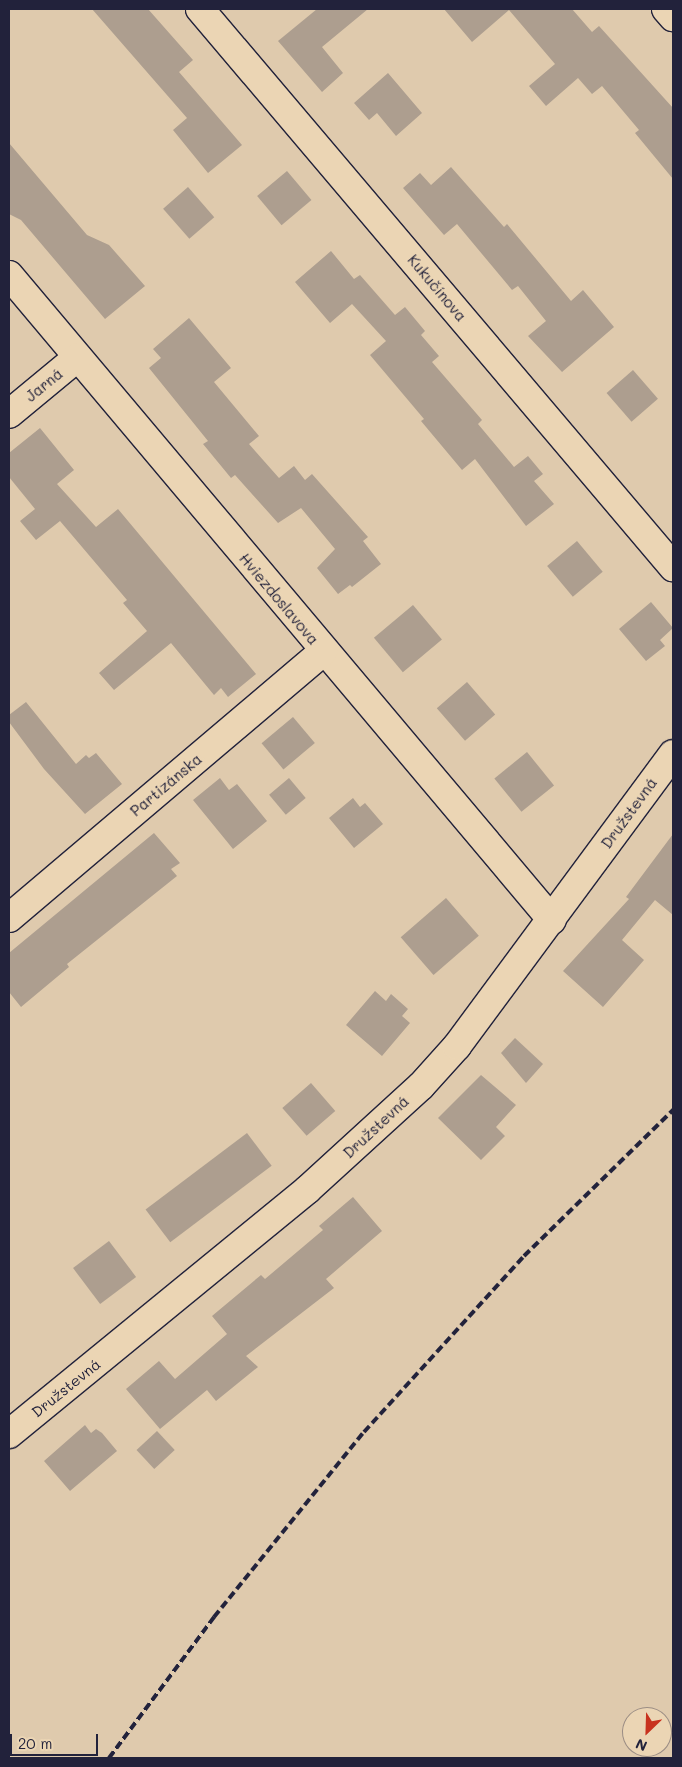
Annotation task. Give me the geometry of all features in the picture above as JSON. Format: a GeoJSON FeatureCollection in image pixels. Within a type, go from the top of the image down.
{"type":"FeatureCollection","features":[{"type":"Feature","properties":{"kind":"street","name":"Kukučínova"},"geometry":{"type":"LineString","coordinates":[[200,9],[673,567]]}},
{"type":"Feature","properties":{"kind":"street"},"geometry":{"type":"LineString","coordinates":[[666,9],[673,17]]}},
{"type":"Feature","properties":{"kind":"street","name":"Hviezdoslavova"},"geometry":{"type":"LineString","coordinates":[[9,275],[323,652],[552,920]]}},
{"type":"Feature","properties":{"kind":"street","name":"Jarná"},"geometry":{"type":"LineString","coordinates":[[9,414],[78,357]]}},
{"type":"Feature","properties":{"kind":"street","name":"Partizánska"},"geometry":{"type":"LineString","coordinates":[[9,918],[323,652]]}},
{"type":"Feature","properties":{"kind":"street","name":"Družstevná"},"geometry":{"type":"LineString","coordinates":[[9,1434],[307,1190],[420,1086],[457,1046],[673,754]]}},
{"type":"Feature","properties":{"kind":"building"},"geometry":{"type":"Polygon","coordinates":[[[92,9],[148,9],[193,60],[179,72],[242,145],[208,173],[173,130],[187,118],[92,9]]]}},
{"type":"Feature","properties":{"kind":"building"},"geometry":{"type":"Polygon","coordinates":[[[317,9],[368,9],[322,47],[343,73],[322,92],[278,41],[317,9]]]}},
{"type":"Feature","properties":{"kind":"building"},"geometry":{"type":"Polygon","coordinates":[[[444,9],[572,9],[592,32],[599,26],[673,108],[673,179],[635,133],[639,130],[602,86],[592,94],[578,78],[546,106],[529,86],[555,64],[509,10],[472,42],[444,9]]]}},
{"type":"Feature","properties":{"kind":"building"},"geometry":{"type":"Polygon","coordinates":[[[388,73],[422,113],[396,136],[377,113],[369,120],[354,103],[388,73]]]}},
{"type":"Feature","properties":{"kind":"building"},"geometry":{"type":"Polygon","coordinates":[[[9,143],[87,235],[109,245],[145,286],[105,319],[21,220],[9,214],[9,143]]]}},
{"type":"Feature","properties":{"kind":"building"},"geometry":{"type":"Polygon","coordinates":[[[451,167],[504,227],[507,224],[571,301],[583,290],[614,327],[562,372],[528,336],[546,321],[518,286],[512,290],[457,224],[444,235],[403,188],[420,173],[431,185],[451,167]]]}},
{"type":"Feature","properties":{"kind":"building"},"geometry":{"type":"Polygon","coordinates":[[[287,171],[311,200],[282,225],[257,196],[287,171]]]}},
{"type":"Feature","properties":{"kind":"building"},"geometry":{"type":"Polygon","coordinates":[[[188,187],[214,217],[189,239],[163,209],[188,187]]]}},
{"type":"Feature","properties":{"kind":"building"},"geometry":{"type":"Polygon","coordinates":[[[331,251],[354,279],[360,275],[395,315],[405,307],[425,331],[421,335],[439,356],[432,362],[482,420],[478,424],[514,467],[528,456],[543,474],[534,481],[554,504],[526,526],[475,459],[462,470],[421,421],[424,419],[370,355],[386,341],[352,304],[330,323],[295,282],[331,251]]]}},
{"type":"Feature","properties":{"kind":"building"},"geometry":{"type":"Polygon","coordinates":[[[189,318],[231,368],[214,382],[259,436],[249,444],[279,478],[294,466],[305,480],[312,474],[368,537],[363,541],[381,564],[352,587],[350,585],[338,594],[317,568],[335,549],[301,508],[278,523],[235,475],[231,478],[203,444],[208,441],[149,368],[161,358],[153,349],[189,318]]]}},
{"type":"Feature","properties":{"kind":"building"},"geometry":{"type":"Polygon","coordinates":[[[633,370],[658,399],[632,422],[607,393],[633,370]]]}},
{"type":"Feature","properties":{"kind":"building"},"geometry":{"type":"Polygon","coordinates":[[[40,428],[74,470],[57,484],[96,527],[118,509],[256,674],[228,697],[221,688],[214,695],[171,643],[114,690],[99,673],[147,631],[123,603],[127,600],[60,521],[36,540],[20,521],[35,509],[9,477],[9,453],[40,428]]]}},
{"type":"Feature","properties":{"kind":"building"},"geometry":{"type":"Polygon","coordinates":[[[577,541],[603,572],[573,597],[547,566],[577,541]]]}},
{"type":"Feature","properties":{"kind":"building"},"geometry":{"type":"Polygon","coordinates":[[[651,602],[673,628],[660,640],[665,646],[646,661],[619,629],[651,602]]]}},
{"type":"Feature","properties":{"kind":"building"},"geometry":{"type":"Polygon","coordinates":[[[413,605],[442,639],[403,672],[374,638],[413,605]]]}},
{"type":"Feature","properties":{"kind":"building"},"geometry":{"type":"Polygon","coordinates":[[[467,682],[495,714],[465,741],[437,708],[467,682]]]}},
{"type":"Feature","properties":{"kind":"building"},"geometry":{"type":"Polygon","coordinates":[[[26,702],[76,764],[86,755],[89,758],[96,753],[122,784],[85,814],[44,769],[9,722],[9,715],[26,702]]]}},
{"type":"Feature","properties":{"kind":"building"},"geometry":{"type":"Polygon","coordinates":[[[293,717],[315,743],[283,769],[262,743],[293,717]]]}},
{"type":"Feature","properties":{"kind":"building"},"geometry":{"type":"Polygon","coordinates":[[[527,752],[554,785],[521,812],[494,778],[527,752]]]}},
{"type":"Feature","properties":{"kind":"building"},"geometry":{"type":"Polygon","coordinates":[[[220,778],[229,790],[237,784],[267,821],[233,849],[193,800],[220,778]]]}},
{"type":"Feature","properties":{"kind":"building"},"geometry":{"type":"Polygon","coordinates":[[[289,778],[306,798],[286,815],[269,795],[289,778]]]}},
{"type":"Feature","properties":{"kind":"building"},"geometry":{"type":"Polygon","coordinates":[[[353,798],[360,807],[365,803],[383,824],[354,848],[329,818],[353,798]]]}},
{"type":"Feature","properties":{"kind":"building"},"geometry":{"type":"Polygon","coordinates":[[[154,833],[180,863],[171,869],[177,876],[67,964],[69,967],[21,1007],[9,992],[9,953],[154,833]]]}},
{"type":"Feature","properties":{"kind":"building"},"geometry":{"type":"Polygon","coordinates":[[[673,834],[673,915],[655,900],[622,940],[644,960],[603,1007],[563,971],[629,899],[626,897],[673,834]]]}},
{"type":"Feature","properties":{"kind":"building"},"geometry":{"type":"Polygon","coordinates":[[[446,898],[479,936],[434,975],[401,937],[446,898]]]}},
{"type":"Feature","properties":{"kind":"building"},"geometry":{"type":"Polygon","coordinates":[[[375,991],[386,1001],[391,994],[408,1009],[402,1016],[410,1023],[382,1056],[346,1025],[375,991]]]}},
{"type":"Feature","properties":{"kind":"building"},"geometry":{"type":"Polygon","coordinates":[[[515,1038],[543,1064],[526,1083],[501,1053],[515,1038]]]}},
{"type":"Feature","properties":{"kind":"building"},"geometry":{"type":"Polygon","coordinates":[[[481,1075],[516,1105],[496,1127],[505,1136],[481,1160],[438,1118],[481,1075]]]}},
{"type":"Feature","properties":{"kind":"building"},"geometry":{"type":"Polygon","coordinates":[[[311,1083],[335,1111],[307,1136],[282,1108],[311,1083]]]}},
{"type":"Feature","properties":{"kind":"building"},"geometry":{"type":"Polygon","coordinates":[[[247,1133],[272,1166],[170,1242],[146,1209],[247,1133]]]}},
{"type":"Feature","properties":{"kind":"building"},"geometry":{"type":"Polygon","coordinates":[[[353,1197],[382,1231],[326,1279],[334,1288],[246,1356],[258,1367],[216,1401],[207,1390],[160,1429],[126,1389],[159,1361],[175,1379],[227,1334],[212,1316],[261,1275],[265,1279],[323,1230],[319,1226],[353,1197]]]}},
{"type":"Feature","properties":{"kind":"building"},"geometry":{"type":"Polygon","coordinates":[[[109,1241],[136,1277],[100,1304],[73,1268],[109,1241]]]}},
{"type":"Feature","properties":{"kind":"building"},"geometry":{"type":"Polygon","coordinates":[[[85,1425],[91,1433],[96,1429],[102,1433],[117,1451],[70,1491],[44,1461],[85,1425]]]}},
{"type":"Feature","properties":{"kind":"building"},"geometry":{"type":"Polygon","coordinates":[[[157,1431],[175,1450],[154,1469],[137,1450],[157,1431]]]}},
{"type":"Feature","properties":{"kind":"railway"},"geometry":{"type":"LineString","coordinates":[[109,1758],[214,1617],[364,1432],[524,1256],[673,1110]]}}]}
